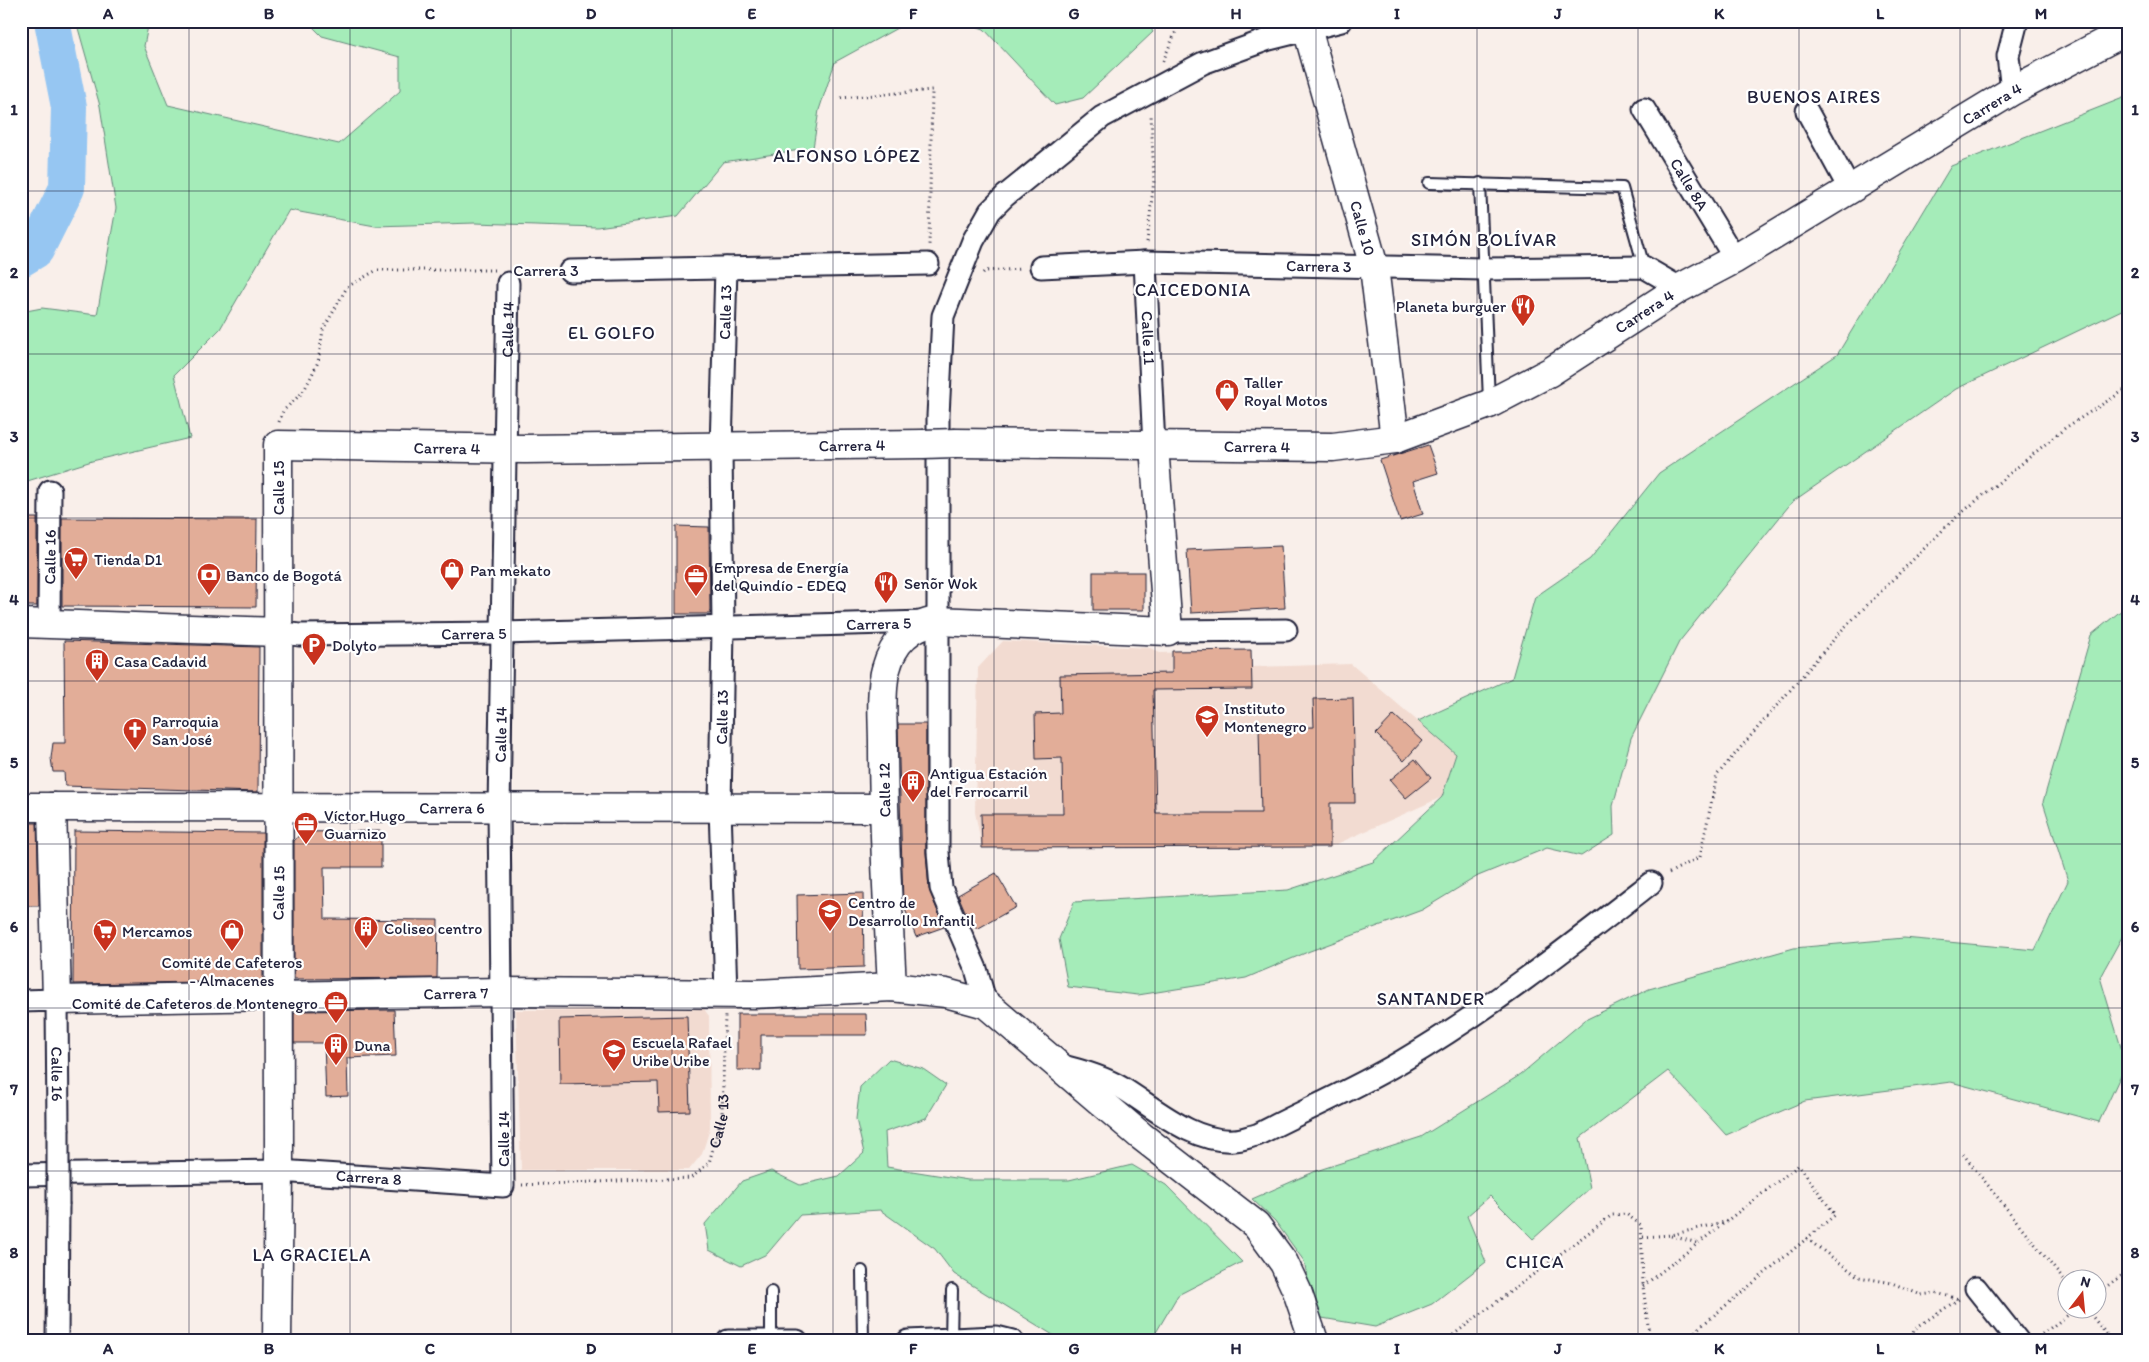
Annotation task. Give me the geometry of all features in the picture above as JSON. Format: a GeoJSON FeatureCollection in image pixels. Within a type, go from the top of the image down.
{"type":"FeatureCollection","features":[{"type":"Feature","properties":{"kind":"main road","name":"Calle 10"},"geometry":{"type":"LineString","coordinates":[[1306,24],[1374,267],[1395,439]]}},
{"type":"Feature","properties":{"kind":"main road","name":"Carrera 4"},"geometry":{"type":"LineString","coordinates":[[278,445],[721,448],[956,443],[1333,447],[1395,439],[1489,404],[1550,372],[1680,288],[1735,259],[1849,188],[2012,91],[2128,30]]}},
{"type":"Feature","properties":{"kind":"main road","name":"Calle 15"},"geometry":{"type":"LineString","coordinates":[[277,1341],[279,1171],[278,445]]}},
{"type":"Feature","properties":{"kind":"main road","name":"Calle 11"},"geometry":{"type":"LineString","coordinates":[[1154,446],[1168,632]]}},
{"type":"Feature","properties":{"kind":"main road","name":"Carrera 5"},"geometry":{"type":"LineString","coordinates":[[21,623],[49,622],[279,632]]}},
{"type":"Feature","properties":{"kind":"main road","name":"Carrera 5"},"geometry":{"type":"LineString","coordinates":[[932,622],[1168,632]]}},
{"type":"Feature","properties":{"kind":"main road","name":"Calle 12"},"geometry":{"type":"LineString","coordinates":[[892,987],[883,808],[885,670],[896,644],[912,628],[932,622]]}},
{"type":"Feature","properties":{"kind":"main road","name":"Carrera 6"},"geometry":{"type":"LineString","coordinates":[[21,807],[883,808]]}},
{"type":"Feature","properties":{"kind":"main road","name":"Calle 16"},"geometry":{"type":"LineString","coordinates":[[52,807],[57,1000]]}},
{"type":"Feature","properties":{"kind":"main road","name":"Carrera 7"},"geometry":{"type":"LineString","coordinates":[[57,1000],[502,992],[756,994],[892,987],[946,993],[986,1004]]}},
{"type":"Feature","properties":{"kind":"main road"},"geometry":{"type":"LineString","coordinates":[[986,1004],[1141,1136],[1256,1224],[1284,1263],[1311,1330]]}},
{"type":"Feature","properties":{"kind":"street"},"geometry":{"type":"LineString","coordinates":[[986,1004],[976,969],[940,888],[938,852],[940,735],[932,622],[940,575],[938,416],[943,316],[949,298],[973,241],[990,211],[1074,138],[1102,117],[1203,63],[1306,24],[1341,21]]}},
{"type":"Feature","properties":{"kind":"street"},"geometry":{"type":"LineString","coordinates":[[2012,91],[2008,56],[2017,21]]}},
{"type":"Feature","properties":{"kind":"street","name":"Calle 8A"},"geometry":{"type":"LineString","coordinates":[[1644,109],[1735,259]]}},
{"type":"Feature","properties":{"kind":"street"},"geometry":{"type":"LineString","coordinates":[[1807,111],[1849,188]]}},
{"type":"Feature","properties":{"kind":"street","name":"Carrera 3"},"geometry":{"type":"LineString","coordinates":[[1041,267],[1145,262],[1484,269],[1644,268],[1680,288]]}},
{"type":"Feature","properties":{"kind":"street","name":"Calle 11"},"geometry":{"type":"LineString","coordinates":[[1145,262],[1154,446]]}},
{"type":"Feature","properties":{"kind":"street","name":"Carrera 3"},"geometry":{"type":"LineString","coordinates":[[570,271],[928,264]]}},
{"type":"Feature","properties":{"kind":"street","name":"Calle 13"},"geometry":{"type":"LineString","coordinates":[[726,268],[721,448],[724,628],[720,808],[726,993]]}},
{"type":"Feature","properties":{"kind":"street","name":"Calle 14"},"geometry":{"type":"LineString","coordinates":[[503,1186],[499,808],[508,274]]}},
{"type":"Feature","properties":{"kind":"street","name":"Calle 16"},"geometry":{"type":"LineString","coordinates":[[49,622],[50,491]]}},
{"type":"Feature","properties":{"kind":"street","name":"Carrera 5"},"geometry":{"type":"LineString","coordinates":[[279,632],[299,635],[501,633],[932,622]]}},
{"type":"Feature","properties":{"kind":"street","name":"Carrera 5"},"geometry":{"type":"LineString","coordinates":[[1168,632],[1286,630]]}},
{"type":"Feature","properties":{"kind":"street"},"geometry":{"type":"LineString","coordinates":[[1055,1064],[1087,1071],[1104,1079],[1121,1088],[1167,1119],[1210,1137],[1234,1140],[1257,1134],[1400,1062],[1464,1023],[1544,966],[1651,883]]}},
{"type":"Feature","properties":{"kind":"street","name":"Calle 16"},"geometry":{"type":"LineString","coordinates":[[57,1000],[57,1341]]}},
{"type":"Feature","properties":{"kind":"street","name":"Carrera 7"},"geometry":{"type":"LineString","coordinates":[[21,1001],[57,1000]]}},
{"type":"Feature","properties":{"kind":"street","name":"Carrera 8"},"geometry":{"type":"LineString","coordinates":[[21,1175],[279,1171],[503,1186]]}},
{"type":"Feature","properties":{"kind":"street"},"geometry":{"type":"LineString","coordinates":[[1968,1294],[2018,1341]]}},
{"type":"Feature","properties":{"kind":"street"},"geometry":{"type":"LineString","coordinates":[[908,1341],[996,1337],[1012,1341]]}},
{"type":"Feature","properties":{"kind":"street"},"geometry":{"type":"LineString","coordinates":[[728,1341],[797,1341]]}},
{"type":"Feature","properties":{"kind":"lane"},"geometry":{"type":"LineString","coordinates":[[1429,183],[1622,188],[1644,268]]}},
{"type":"Feature","properties":{"kind":"lane"},"geometry":{"type":"LineString","coordinates":[[1480,183],[1489,404]]}},
{"type":"Feature","properties":{"kind":"lane"},"geometry":{"type":"LineString","coordinates":[[862,1271],[863,1341]]}},
{"type":"Feature","properties":{"kind":"lane"},"geometry":{"type":"LineString","coordinates":[[951,1340],[952,1290]]}},
{"type":"Feature","properties":{"kind":"lane"},"geometry":{"type":"LineString","coordinates":[[771,1292],[771,1341]]}},
{"type":"Feature","properties":{"kind":"path"},"geometry":{"type":"LineString","coordinates":[[1145,262],[1154,180],[1152,121],[1148,91],[1176,31],[1176,21]]}},
{"type":"Feature","properties":{"kind":"path"},"geometry":{"type":"LineString","coordinates":[[842,98],[932,90],[928,264]]}},
{"type":"Feature","properties":{"kind":"path"},"geometry":{"type":"LineString","coordinates":[[985,271],[1041,267]]}},
{"type":"Feature","properties":{"kind":"path","name":"Carrera 3"},"geometry":{"type":"LineString","coordinates":[[278,445],[279,422],[283,411],[303,392],[310,379],[318,362],[323,330],[347,287],[377,270],[508,274],[570,271]]}},
{"type":"Feature","properties":{"kind":"path"},"geometry":{"type":"LineString","coordinates":[[1651,883],[1700,857],[1717,775],[1842,630],[1952,520],[2065,428],[2128,388]]}},
{"type":"Feature","properties":{"kind":"path","name":"Calle 13"},"geometry":{"type":"LineString","coordinates":[[503,1186],[691,1178],[709,1163],[722,1115],[726,993]]}},
{"type":"Feature","properties":{"kind":"path"},"geometry":{"type":"LineString","coordinates":[[1963,1154],[2056,1270]]}},
{"type":"Feature","properties":{"kind":"path"},"geometry":{"type":"LineString","coordinates":[[1643,1286],[1799,1165],[1836,1215],[1683,1341]]}},
{"type":"Feature","properties":{"kind":"path"},"geometry":{"type":"LineString","coordinates":[[1445,1341],[1612,1215],[1626,1214],[1641,1225],[1643,1237],[1643,1286],[1650,1341]]}},
{"type":"Feature","properties":{"kind":"path"},"geometry":{"type":"LineString","coordinates":[[1643,1237],[1670,1235],[1725,1222]]}},
{"type":"Feature","properties":{"kind":"path"},"geometry":{"type":"LineString","coordinates":[[1670,1235],[1698,1243]]}},
{"type":"Feature","properties":{"kind":"path"},"geometry":{"type":"LineString","coordinates":[[1806,1239],[1859,1277],[1892,1283],[1921,1295],[1936,1293],[1968,1294]]}},
{"type":"Feature","properties":{"kind":"path"},"geometry":{"type":"LineString","coordinates":[[2106,1287],[2128,1271]]}},
{"type":"Feature","properties":{"kind":"path"},"geometry":{"type":"LineString","coordinates":[[1912,1341],[1914,1329],[1968,1294]]}},
{"type":"Feature","properties":{"kind":"path"},"geometry":{"type":"LineString","coordinates":[[2034,1341],[2062,1320]]}},
{"type":"Feature","properties":{"kind":"path"},"geometry":{"type":"LineString","coordinates":[[2096,1320],[2112,1341]]}},
{"type":"Feature","properties":{"kind":"shaded area","name":"Instituto Montenegro"},"geometry":{"type":"Polygon","coordinates":[[[1003,641],[1150,648],[1160,653],[1251,650],[1252,667],[1351,664],[1456,754],[1442,797],[1330,847],[982,848],[975,812],[978,668],[1003,641]]]}},
{"type":"Feature","properties":{"kind":"shaded area","name":"Escuela Rafael Uribe Uribe"},"geometry":{"type":"Polygon","coordinates":[[[704,1009],[709,1016],[710,1128],[702,1154],[689,1170],[521,1170],[516,1010],[704,1009]]]}},
{"type":"Feature","properties":{"kind":"green space"},"geometry":{"type":"Polygon","coordinates":[[[76,21],[149,21],[144,46],[168,105],[339,144],[400,91],[400,57],[322,36],[307,21],[910,21],[835,62],[819,110],[813,148],[723,162],[678,216],[597,227],[475,223],[375,226],[289,210],[220,329],[174,375],[190,438],[92,461],[21,483],[21,312],[42,308],[97,315],[116,208],[100,106],[76,21]]]}},
{"type":"Feature","properties":{"kind":"green space"},"geometry":{"type":"Polygon","coordinates":[[[961,21],[1147,21],[1153,32],[1083,98],[1055,105],[984,29],[961,21]]]}},
{"type":"Feature","properties":{"kind":"green space"},"geometry":{"type":"Polygon","coordinates":[[[2128,96],[2128,307],[1956,389],[1792,502],[1679,642],[1631,738],[1613,806],[1614,835],[1581,856],[1547,848],[1478,876],[1422,910],[1310,951],[1246,978],[1138,995],[1068,987],[1059,939],[1074,902],[1288,890],[1373,862],[1442,797],[1456,754],[1418,721],[1512,678],[1535,597],[1590,559],[1659,473],[1837,355],[1951,166],[2128,96]]]}},
{"type":"Feature","properties":{"kind":"green space"},"geometry":{"type":"Polygon","coordinates":[[[2128,605],[2128,926],[2100,977],[2126,1064],[2099,1122],[1951,1082],[1805,1101],[1726,1135],[1668,1071],[1580,1138],[1590,1188],[1533,1239],[1490,1196],[1467,1216],[1486,1262],[1432,1304],[1375,1327],[1322,1318],[1311,1294],[1304,1261],[1275,1221],[1252,1199],[1316,1171],[1421,1137],[1520,1075],[1585,1020],[1649,989],[1794,948],[1904,938],[2035,950],[2068,881],[2043,802],[2091,635],[2128,605]]]}},
{"type":"Feature","properties":{"kind":"green space"},"geometry":{"type":"Polygon","coordinates":[[[889,1059],[923,1069],[946,1085],[926,1118],[885,1132],[887,1167],[968,1180],[1069,1180],[1132,1165],[1166,1185],[1242,1262],[1178,1295],[1151,1341],[1076,1341],[1053,1335],[954,1274],[935,1249],[880,1210],[800,1215],[767,1254],[741,1266],[709,1250],[705,1224],[742,1181],[771,1171],[800,1185],[839,1176],[864,1153],[856,1119],[860,1087],[889,1059]]]}},
{"type":"Feature","properties":{"kind":"building"},"geometry":{"type":"Polygon","coordinates":[[[1428,445],[1438,473],[1413,481],[1423,514],[1400,521],[1380,460],[1428,445]]]}},
{"type":"Feature","properties":{"kind":"building"},"geometry":{"type":"Polygon","coordinates":[[[21,518],[37,518],[37,606],[21,606],[21,518]]]}},
{"type":"Feature","properties":{"kind":"building"},"geometry":{"type":"Polygon","coordinates":[[[62,518],[257,519],[256,607],[62,606],[62,518]]]}},
{"type":"Feature","properties":{"kind":"building"},"geometry":{"type":"Polygon","coordinates":[[[676,526],[709,527],[710,614],[676,614],[676,526]]]}},
{"type":"Feature","properties":{"kind":"building"},"geometry":{"type":"Polygon","coordinates":[[[1281,546],[1285,608],[1191,613],[1187,550],[1281,546]]]}},
{"type":"Feature","properties":{"kind":"building"},"geometry":{"type":"Polygon","coordinates":[[[1093,572],[1144,572],[1144,610],[1093,610],[1093,572]]]}},
{"type":"Feature","properties":{"kind":"building"},"geometry":{"type":"Polygon","coordinates":[[[64,641],[259,647],[258,792],[65,786],[64,772],[53,772],[51,758],[53,743],[65,743],[64,641]]]}},
{"type":"Feature","properties":{"kind":"building"},"geometry":{"type":"Polygon","coordinates":[[[1251,650],[1252,689],[1153,690],[1156,813],[1261,813],[1259,728],[1314,727],[1313,699],[1353,698],[1355,803],[1330,803],[1330,847],[982,848],[981,814],[1063,814],[1062,758],[1036,759],[1035,714],[1061,713],[1060,675],[1172,673],[1172,651],[1251,650]]]}},
{"type":"Feature","properties":{"kind":"building"},"geometry":{"type":"Polygon","coordinates":[[[1394,715],[1422,741],[1404,761],[1376,734],[1394,715]]]}},
{"type":"Feature","properties":{"kind":"building","name":"Antigua Estación del Ferrocarril"},"geometry":{"type":"Polygon","coordinates":[[[898,724],[926,724],[926,852],[929,889],[944,927],[916,937],[903,904],[898,724]]]}},
{"type":"Feature","properties":{"kind":"building"},"geometry":{"type":"Polygon","coordinates":[[[1415,759],[1431,778],[1406,798],[1390,780],[1415,759]]]}},
{"type":"Feature","properties":{"kind":"building"},"geometry":{"type":"Polygon","coordinates":[[[21,823],[37,823],[39,906],[21,906],[21,823]]]}},
{"type":"Feature","properties":{"kind":"building"},"geometry":{"type":"Polygon","coordinates":[[[74,831],[263,833],[263,981],[73,984],[74,831]]]}},
{"type":"Feature","properties":{"kind":"building","name":"Coliseo centro"},"geometry":{"type":"Polygon","coordinates":[[[381,831],[381,867],[324,867],[325,919],[438,920],[437,978],[294,979],[294,841],[302,832],[381,831]]]}},
{"type":"Feature","properties":{"kind":"building"},"geometry":{"type":"Polygon","coordinates":[[[996,873],[1016,907],[977,929],[970,917],[968,918],[958,895],[996,873]]]}},
{"type":"Feature","properties":{"kind":"building"},"geometry":{"type":"Polygon","coordinates":[[[863,893],[864,967],[798,969],[797,895],[863,893]]]}},
{"type":"Feature","properties":{"kind":"building"},"geometry":{"type":"Polygon","coordinates":[[[394,1010],[396,1056],[347,1058],[348,1096],[326,1097],[324,1043],[294,1043],[294,1014],[297,1011],[394,1010]]]}},
{"type":"Feature","properties":{"kind":"building"},"geometry":{"type":"Polygon","coordinates":[[[737,1014],[866,1014],[867,1035],[761,1035],[761,1070],[737,1070],[737,1014]]]}},
{"type":"Feature","properties":{"kind":"building"},"geometry":{"type":"Polygon","coordinates":[[[687,1016],[690,1111],[659,1112],[658,1082],[560,1084],[559,1019],[687,1016]]]}},
{"type":"Feature","properties":{"kind":"waterway"},"geometry":{"type":"LineString","coordinates":[[21,259],[36,250],[67,188],[69,107],[52,21]]}},
{"type":"Feature","properties":{"kind":"place","name":"Planeta burguer"},"geometry":{"type":"Point","coordinates":[1523,327]}},
{"type":"Feature","properties":{"kind":"place","name":"Taller Royal Motos"},"geometry":{"type":"Point","coordinates":[1227,412]}},
{"type":"Feature","properties":{"kind":"place","name":"Tienda D1"},"geometry":{"type":"Point","coordinates":[76,580]}},
{"type":"Feature","properties":{"kind":"place","name":"Pan mekato"},"geometry":{"type":"Point","coordinates":[452,591]}},
{"type":"Feature","properties":{"kind":"place","name":"Banco de Bogotá"},"geometry":{"type":"Point","coordinates":[209,596]}},
{"type":"Feature","properties":{"kind":"place","name":"Empresa de Energía del Quindío - EDEQ"},"geometry":{"type":"Point","coordinates":[696,597]}},
{"type":"Feature","properties":{"kind":"place","name":"Senõr Wok"},"geometry":{"type":"Point","coordinates":[886,604]}},
{"type":"Feature","properties":{"kind":"place","name":"Dolyto"},"geometry":{"type":"Point","coordinates":[314,666]}},
{"type":"Feature","properties":{"kind":"place","name":"Casa Cadavid"},"geometry":{"type":"Point","coordinates":[97,682]}},
{"type":"Feature","properties":{"kind":"place","name":"Instituto Montenegro"},"geometry":{"type":"Point","coordinates":[1207,738]}},
{"type":"Feature","properties":{"kind":"place","name":"Parroquia San José"},"geometry":{"type":"Point","coordinates":[135,751]}},
{"type":"Feature","properties":{"kind":"place","name":"Antigua Estación del Ferrocarril"},"geometry":{"type":"Point","coordinates":[913,803]}},
{"type":"Feature","properties":{"kind":"place","name":"Víctor Hugo Guarnizo"},"geometry":{"type":"Point","coordinates":[306,845]}},
{"type":"Feature","properties":{"kind":"place","name":"Centro de Desarrollo Infantil"},"geometry":{"type":"Point","coordinates":[830,932]}},
{"type":"Feature","properties":{"kind":"place","name":"Coliseo centro"},"geometry":{"type":"Point","coordinates":[366,949]}},
{"type":"Feature","properties":{"kind":"place","name":"Mercamos"},"geometry":{"type":"Point","coordinates":[105,952]}},
{"type":"Feature","properties":{"kind":"place","name":"Comité de Cafeteros - Almacenes"},"geometry":{"type":"Point","coordinates":[232,952]}},
{"type":"Feature","properties":{"kind":"place","name":"Comité de Cafeteros de Montenegro"},"geometry":{"type":"Point","coordinates":[336,1024]}},
{"type":"Feature","properties":{"kind":"place","name":"Duna"},"geometry":{"type":"Point","coordinates":[336,1066]}},
{"type":"Feature","properties":{"kind":"place","name":"Escuela Rafael Uribe Uribe"},"geometry":{"type":"Point","coordinates":[614,1072]}},
{"type":"Feature","properties":{"kind":"district","name":"BUENOS AIRES"},"geometry":{"type":"Point","coordinates":[1814,97]}},
{"type":"Feature","properties":{"kind":"district","name":"ALFONSO LÓPEZ"},"geometry":{"type":"Point","coordinates":[847,156]}},
{"type":"Feature","properties":{"kind":"district","name":"SIMÓN BOLÍVAR"},"geometry":{"type":"Point","coordinates":[1484,240]}},
{"type":"Feature","properties":{"kind":"district","name":"CAICEDONIA"},"geometry":{"type":"Point","coordinates":[1193,290]}},
{"type":"Feature","properties":{"kind":"district","name":"EL GOLFO"},"geometry":{"type":"Point","coordinates":[612,333]}},
{"type":"Feature","properties":{"kind":"district","name":"SANTANDER"},"geometry":{"type":"Point","coordinates":[1431,999]}},
{"type":"Feature","properties":{"kind":"district","name":"LA GRACIELA"},"geometry":{"type":"Point","coordinates":[312,1255]}},
{"type":"Feature","properties":{"kind":"district","name":"CHICA"},"geometry":{"type":"Point","coordinates":[1535,1262]}}]}
